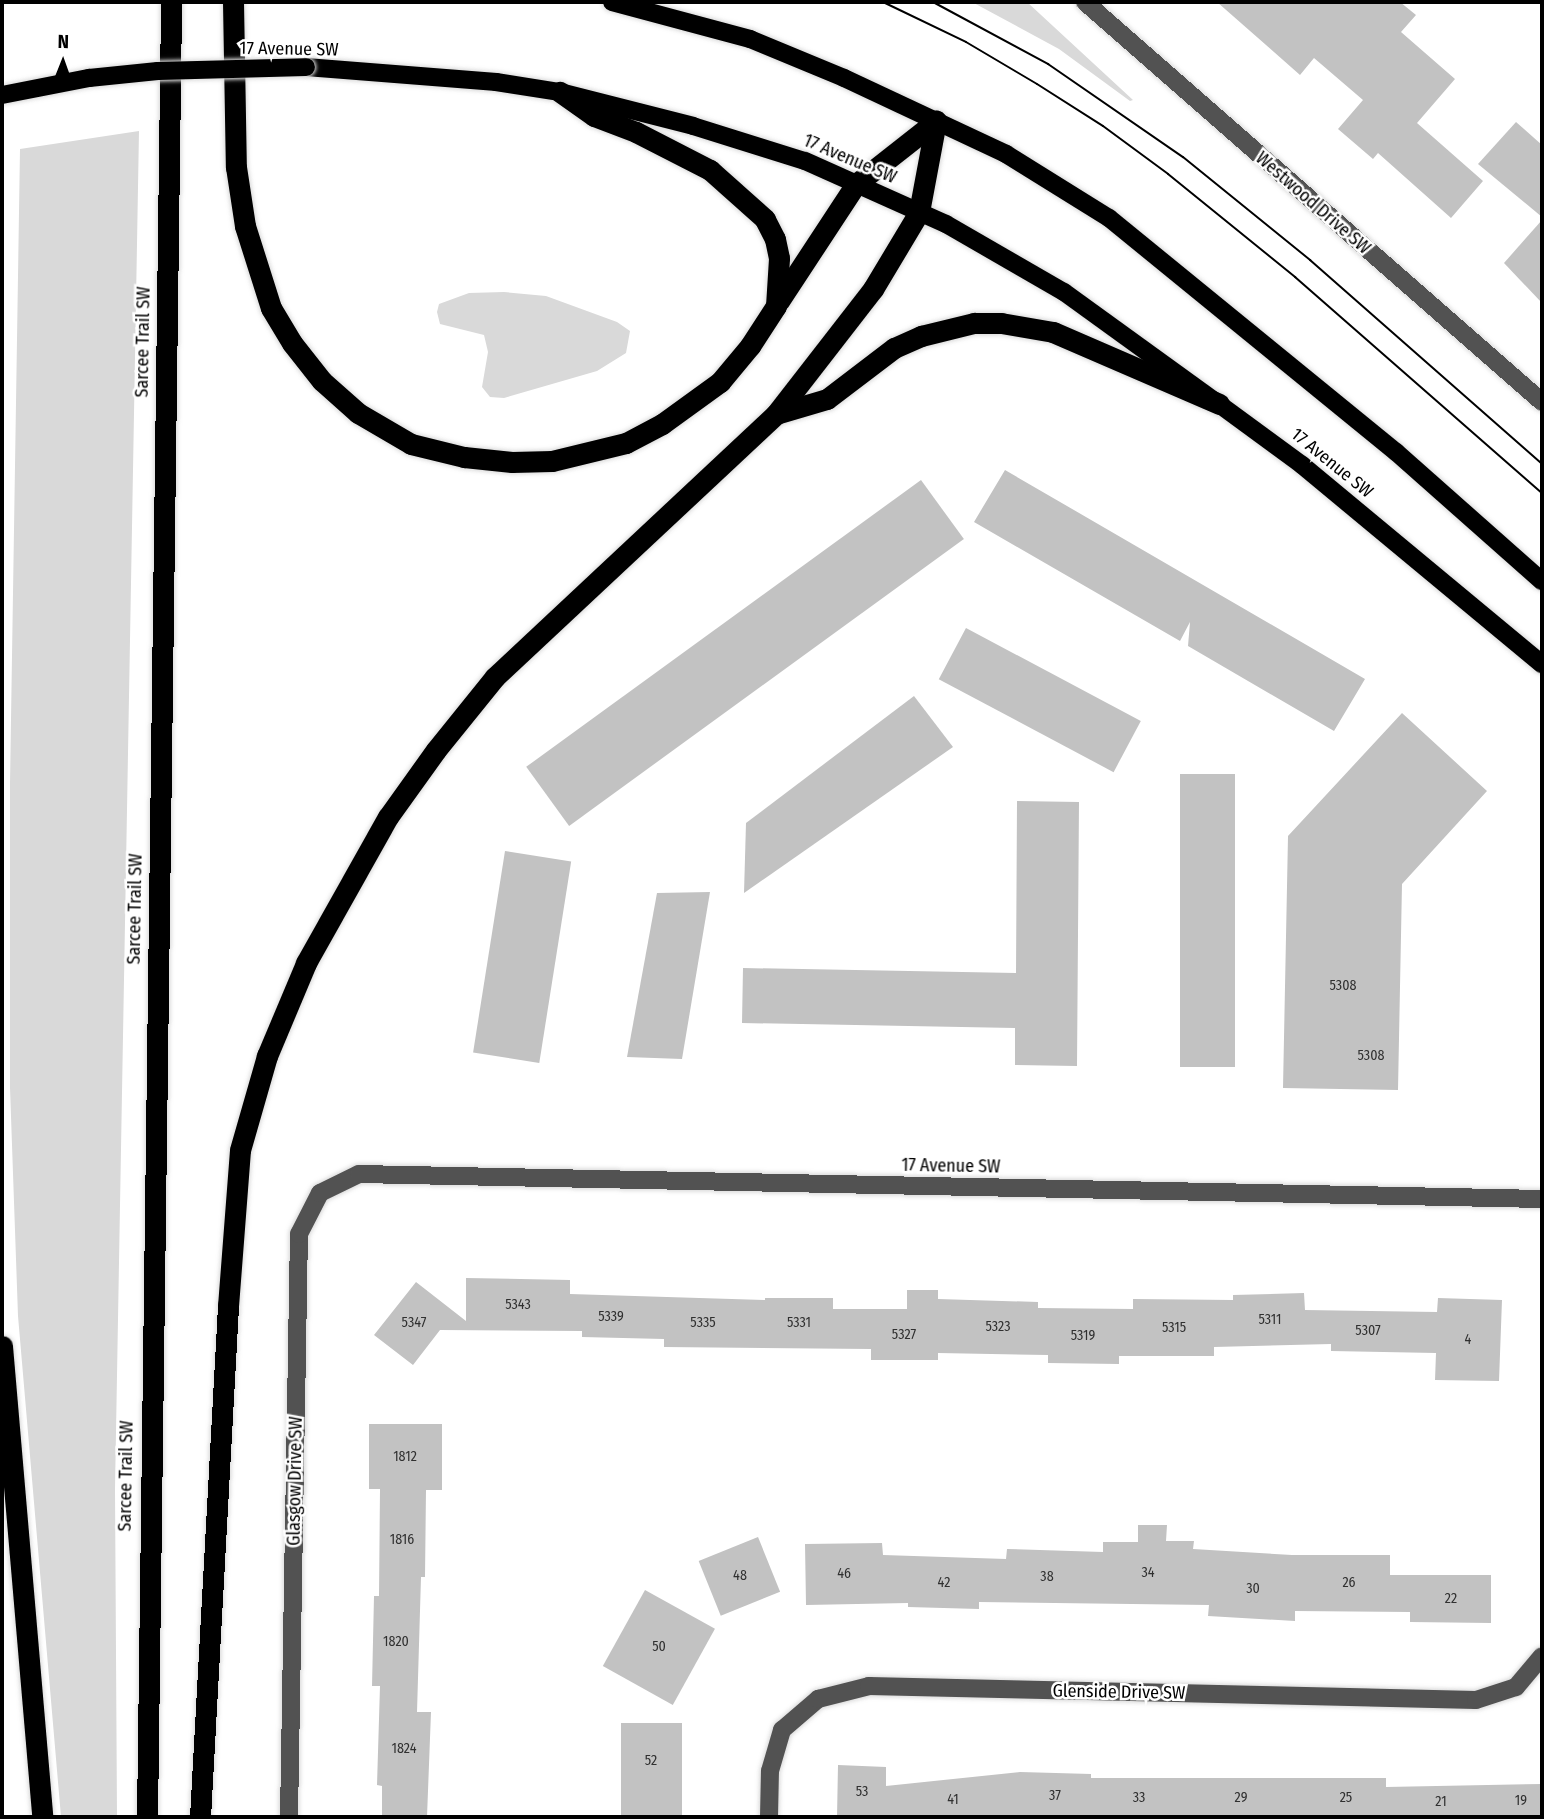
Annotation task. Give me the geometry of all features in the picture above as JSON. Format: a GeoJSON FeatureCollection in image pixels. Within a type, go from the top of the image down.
{"type":"FeatureCollection","features":[{"type":"Feature","properties":{"kind":"highway","name":"Sarcee Trail SW"},"geometry":{"type":"LineString","coordinates":[[147,1817],[151,1342],[171,2]]}},
{"type":"Feature","properties":{"kind":"highway"},"geometry":{"type":"LineString","coordinates":[[233,2],[236,167],[245,226],[271,308],[292,343],[322,381],[358,413],[411,444],[464,457],[512,462],[552,461],[626,443],[683,411],[720,382],[750,346],[856,184],[936,121]]}},
{"type":"Feature","properties":{"kind":"highway"},"geometry":{"type":"LineString","coordinates":[[560,92],[594,116],[636,132],[710,170],[765,219],[775,239],[779,258],[776,306]]}},
{"type":"Feature","properties":{"kind":"highway"},"geometry":{"type":"LineString","coordinates":[[200,1817],[228,1306],[240,1150],[267,1056],[306,963],[388,817],[436,750],[495,677],[776,414],[873,289],[919,212],[936,121]]}},
{"type":"Feature","properties":{"kind":"highway"},"geometry":{"type":"LineString","coordinates":[[776,414],[827,399],[894,348],[921,336],[974,323],[1001,323],[1053,332],[1219,404]]}},
{"type":"Feature","properties":{"kind":"highway"},"geometry":{"type":"LineString","coordinates":[[2,1346],[43,1817]]}},
{"type":"Feature","properties":{"kind":"main road"},"geometry":{"type":"LineString","coordinates":[[612,2],[750,39],[1006,154],[1109,218],[1396,452],[1542,581]]}},
{"type":"Feature","properties":{"kind":"main road","name":"17 Avenue SW"},"geometry":{"type":"LineString","coordinates":[[2,95],[89,78],[158,71],[306,67],[496,82],[560,92],[693,126],[780,153],[919,212],[1064,292],[1302,465],[1542,664]]}},
{"type":"Feature","properties":{"kind":"street","name":"Westwood Drive SW"},"geometry":{"type":"LineString","coordinates":[[1085,2],[1542,402]]}},
{"type":"Feature","properties":{"kind":"street","name":"17 Avenue SW"},"geometry":{"type":"LineString","coordinates":[[359,1174],[1542,1199]]}},
{"type":"Feature","properties":{"kind":"street","name":"Glasgow Drive SW"},"geometry":{"type":"LineString","coordinates":[[289,1817],[299,1234],[320,1193],[359,1174]]}},
{"type":"Feature","properties":{"kind":"street","name":"Glenside Drive SW"},"geometry":{"type":"LineString","coordinates":[[769,1817],[770,1771],[782,1730],[818,1699],[869,1686],[1476,1700],[1516,1687],[1542,1656]]}},
{"type":"Feature","properties":{"kind":"shaded area"},"geometry":{"type":"Polygon","coordinates":[[[972,2],[1027,2],[1133,100],[1130,101],[1059,49],[972,2]]]}},
{"type":"Feature","properties":{"kind":"shaded area"},"geometry":{"type":"Polygon","coordinates":[[[139,131],[115,1489],[117,1817],[61,1817],[18,1316],[10,1088],[10,783],[20,149],[139,131]]]}},
{"type":"Feature","properties":{"kind":"shaded area"},"geometry":{"type":"Polygon","coordinates":[[[504,292],[546,296],[617,322],[630,331],[626,353],[597,371],[504,398],[490,397],[482,387],[488,352],[484,335],[440,324],[437,312],[439,304],[469,293],[504,292]]]}},
{"type":"Feature","properties":{"kind":"building"},"geometry":{"type":"Polygon","coordinates":[[[1217,2],[1400,2],[1416,15],[1401,32],[1455,79],[1417,123],[1483,181],[1451,218],[1378,153],[1373,159],[1338,129],[1363,100],[1314,58],[1300,75],[1217,2]]]}},
{"type":"Feature","properties":{"kind":"building"},"geometry":{"type":"Polygon","coordinates":[[[1516,122],[1542,145],[1542,217],[1478,164],[1516,122]]]}},
{"type":"Feature","properties":{"kind":"building"},"geometry":{"type":"Polygon","coordinates":[[[1542,220],[1542,303],[1504,263],[1542,220]]]}},
{"type":"Feature","properties":{"kind":"building"},"geometry":{"type":"Polygon","coordinates":[[[1005,470],[1365,679],[1334,731],[1188,646],[1190,622],[1180,641],[974,522],[1005,470]]]}},
{"type":"Feature","properties":{"kind":"building"},"geometry":{"type":"Polygon","coordinates":[[[921,480],[964,539],[569,826],[526,767],[921,480]]]}},
{"type":"Feature","properties":{"kind":"building"},"geometry":{"type":"Polygon","coordinates":[[[966,628],[1141,721],[1114,772],[939,679],[966,628]]]}},
{"type":"Feature","properties":{"kind":"building"},"geometry":{"type":"Polygon","coordinates":[[[914,696],[953,747],[744,893],[746,823],[914,696]]]}},
{"type":"Feature","properties":{"kind":"building"},"geometry":{"type":"Polygon","coordinates":[[[1402,713],[1487,791],[1402,884],[1398,1090],[1283,1088],[1288,836],[1402,713]]]}},
{"type":"Feature","properties":{"kind":"building"},"geometry":{"type":"Polygon","coordinates":[[[1180,774],[1235,774],[1235,1067],[1180,1067],[1180,774]]]}},
{"type":"Feature","properties":{"kind":"building"},"geometry":{"type":"Polygon","coordinates":[[[1017,801],[1079,802],[1077,1066],[1015,1065],[1015,1028],[742,1023],[743,968],[1016,973],[1017,801]]]}},
{"type":"Feature","properties":{"kind":"building"},"geometry":{"type":"Polygon","coordinates":[[[505,851],[571,861],[539,1063],[473,1052],[505,851]]]}},
{"type":"Feature","properties":{"kind":"building"},"geometry":{"type":"Polygon","coordinates":[[[710,892],[682,1059],[627,1057],[657,893],[710,892]]]}},
{"type":"Feature","properties":{"kind":"building"},"geometry":{"type":"Polygon","coordinates":[[[466,1278],[570,1280],[570,1294],[765,1300],[833,1298],[833,1309],[907,1309],[907,1290],[938,1290],[938,1299],[1038,1302],[1038,1308],[1133,1309],[1133,1299],[1233,1300],[1233,1295],[1304,1293],[1305,1310],[1437,1312],[1438,1298],[1502,1300],[1499,1381],[1435,1380],[1436,1353],[1331,1351],[1331,1344],[1214,1347],[1214,1356],[1119,1356],[1119,1364],[1048,1363],[1048,1355],[938,1353],[938,1360],[871,1360],[871,1349],[664,1347],[664,1339],[582,1337],[582,1331],[440,1330],[413,1365],[374,1335],[416,1282],[466,1321],[466,1278]]]}},
{"type":"Feature","properties":{"kind":"building"},"geometry":{"type":"Polygon","coordinates":[[[369,1424],[442,1424],[442,1490],[426,1490],[425,1577],[421,1577],[417,1712],[431,1712],[427,1817],[382,1817],[382,1786],[377,1785],[380,1686],[372,1686],[374,1596],[379,1596],[380,1489],[369,1489],[369,1424]]]}},
{"type":"Feature","properties":{"kind":"building"},"geometry":{"type":"Polygon","coordinates":[[[1138,1525],[1167,1525],[1166,1541],[1194,1541],[1193,1549],[1292,1555],[1390,1555],[1390,1575],[1491,1575],[1491,1623],[1410,1622],[1410,1612],[1295,1611],[1295,1621],[1208,1616],[1209,1605],[979,1602],[979,1609],[908,1607],[908,1603],[806,1605],[805,1544],[882,1543],[883,1555],[1006,1559],[1007,1549],[1103,1552],[1103,1542],[1138,1542],[1138,1525]]]}},
{"type":"Feature","properties":{"kind":"building"},"geometry":{"type":"Polygon","coordinates":[[[758,1537],[780,1592],[721,1616],[699,1561],[758,1537]]]}},
{"type":"Feature","properties":{"kind":"building"},"geometry":{"type":"Polygon","coordinates":[[[645,1590],[715,1629],[673,1705],[603,1666],[645,1590]]]}},
{"type":"Feature","properties":{"kind":"building"},"geometry":{"type":"Polygon","coordinates":[[[621,1723],[682,1723],[682,1817],[621,1817],[621,1723]]]}},
{"type":"Feature","properties":{"kind":"building"},"geometry":{"type":"Polygon","coordinates":[[[838,1765],[886,1767],[886,1786],[1020,1772],[1091,1774],[1091,1778],[1386,1778],[1386,1787],[1542,1784],[1542,1817],[837,1817],[838,1765]]]}},
{"type":"Feature","properties":{"kind":"tram line"},"geometry":{"type":"LineString","coordinates":[[883,2],[966,42],[1037,84],[1103,126],[1168,174],[1295,277],[1542,493]]}},
{"type":"Feature","properties":{"kind":"tram line"},"geometry":{"type":"LineString","coordinates":[[933,2],[1048,64],[1183,157],[1310,260],[1542,464]]}}]}
